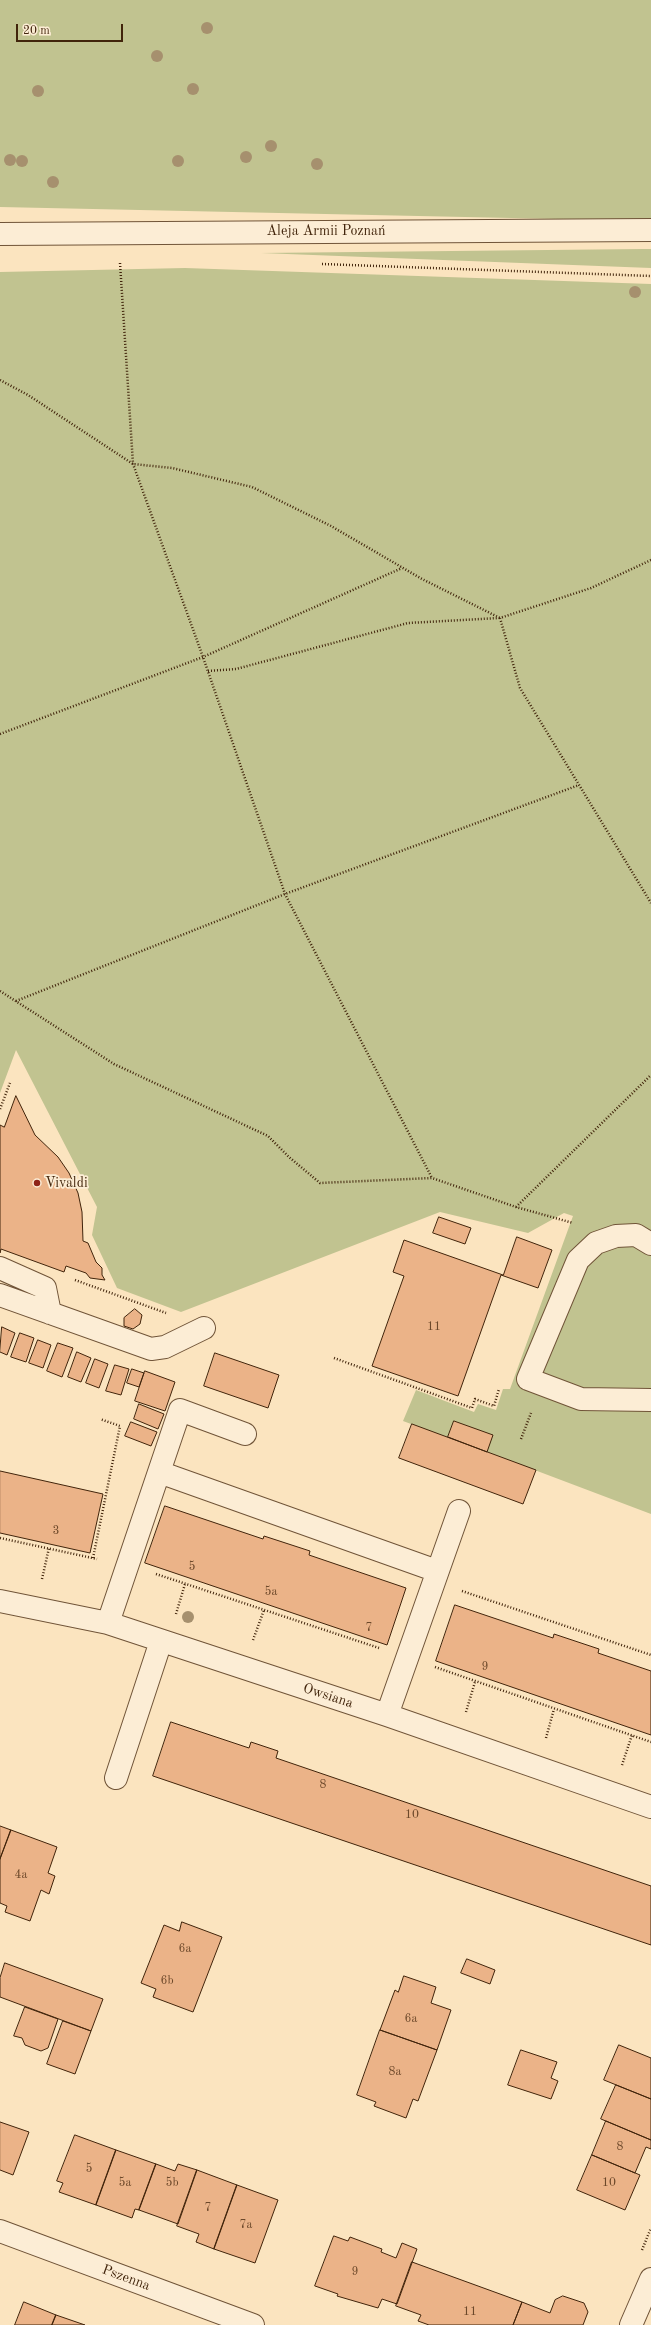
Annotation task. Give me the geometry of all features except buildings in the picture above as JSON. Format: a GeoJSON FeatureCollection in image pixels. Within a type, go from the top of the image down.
{"type":"FeatureCollection","features":[{"type":"Feature","properties":{"kind":"street","name":"Aleja Armii Poznań"},"geometry":{"type":"LineString","coordinates":[[0,234],[651,230]]}},
{"type":"Feature","properties":{"kind":"street"},"geometry":{"type":"LineString","coordinates":[[651,1244],[636,1235],[616,1236],[596,1243],[578,1260],[528,1379],[581,1399],[651,1400]]}},
{"type":"Feature","properties":{"kind":"street"},"geometry":{"type":"LineString","coordinates":[[0,1268],[45,1288],[50,1313]]}},
{"type":"Feature","properties":{"kind":"street"},"geometry":{"type":"LineString","coordinates":[[0,1295],[151,1349],[165,1347],[204,1328]]}},
{"type":"Feature","properties":{"kind":"street"},"geometry":{"type":"LineString","coordinates":[[108,1623],[180,1410],[245,1434]]}},
{"type":"Feature","properties":{"kind":"street"},"geometry":{"type":"LineString","coordinates":[[160,1472],[436,1576]]}},
{"type":"Feature","properties":{"kind":"street"},"geometry":{"type":"LineString","coordinates":[[387,1715],[459,1511]]}},
{"type":"Feature","properties":{"kind":"street","name":"Owsiana"},"geometry":{"type":"LineString","coordinates":[[0,1601],[108,1623],[387,1715],[651,1806]]}},
{"type":"Feature","properties":{"kind":"street"},"geometry":{"type":"LineString","coordinates":[[116,1778],[161,1641]]}},
{"type":"Feature","properties":{"kind":"street","name":"Pszenna"},"geometry":{"type":"LineString","coordinates":[[0,2231],[253,2325]]}},
{"type":"Feature","properties":{"kind":"street"},"geometry":{"type":"LineString","coordinates":[[632,2325],[650,2286]]}},
{"type":"Feature","properties":{"kind":"path"},"geometry":{"type":"LineString","coordinates":[[113,262],[128,262]]}},
{"type":"Feature","properties":{"kind":"path"},"geometry":{"type":"LineString","coordinates":[[120,262],[133,464],[208,671],[285,894],[432,1178]]}},
{"type":"Feature","properties":{"kind":"path"},"geometry":{"type":"LineString","coordinates":[[316,264],[651,276]]}},
{"type":"Feature","properties":{"kind":"path"},"geometry":{"type":"LineString","coordinates":[[0,380],[28,396],[133,464],[172,468],[252,487],[331,526],[402,568],[500,618],[520,688],[651,903]]}},
{"type":"Feature","properties":{"kind":"path"},"geometry":{"type":"LineString","coordinates":[[208,671],[236,669],[408,623],[500,618],[591,588],[651,560]]}},
{"type":"Feature","properties":{"kind":"path"},"geometry":{"type":"LineString","coordinates":[[0,734],[203,657],[402,568]]}},
{"type":"Feature","properties":{"kind":"path"},"geometry":{"type":"LineString","coordinates":[[16,1001],[285,894],[579,785]]}},
{"type":"Feature","properties":{"kind":"path"},"geometry":{"type":"LineString","coordinates":[[0,991],[114,1064],[268,1136],[289,1157],[320,1183],[432,1178],[516,1207],[581,1225]]}},
{"type":"Feature","properties":{"kind":"path"},"geometry":{"type":"LineString","coordinates":[[516,1207],[651,1075]]}},
{"type":"Feature","properties":{"kind":"path"},"geometry":{"type":"LineString","coordinates":[[0,1109],[10,1083]]}},
{"type":"Feature","properties":{"kind":"path"},"geometry":{"type":"LineString","coordinates":[[74,1280],[169,1314]]}},
{"type":"Feature","properties":{"kind":"path"},"geometry":{"type":"LineString","coordinates":[[334,1358],[472,1408],[475,1399],[494,1406],[501,1384]]}},
{"type":"Feature","properties":{"kind":"path"},"geometry":{"type":"LineString","coordinates":[[521,1439],[534,1408]]}},
{"type":"Feature","properties":{"kind":"path"},"geometry":{"type":"LineString","coordinates":[[93,1558],[120,1426],[100,1419]]}},
{"type":"Feature","properties":{"kind":"path"},"geometry":{"type":"LineString","coordinates":[[0,1538],[127,1564],[651,1742]]}},
{"type":"Feature","properties":{"kind":"path"},"geometry":{"type":"LineString","coordinates":[[41,1583],[49,1548]]}},
{"type":"Feature","properties":{"kind":"path"},"geometry":{"type":"LineString","coordinates":[[436,1576],[651,1655]]}},
{"type":"Feature","properties":{"kind":"path"},"geometry":{"type":"LineString","coordinates":[[175,1618],[185,1584]]}},
{"type":"Feature","properties":{"kind":"path"},"geometry":{"type":"LineString","coordinates":[[252,1644],[264,1610]]}},
{"type":"Feature","properties":{"kind":"path"},"geometry":{"type":"LineString","coordinates":[[464,1716],[475,1682]]}},
{"type":"Feature","properties":{"kind":"path"},"geometry":{"type":"LineString","coordinates":[[544,1743],[554,1710]]}},
{"type":"Feature","properties":{"kind":"path"},"geometry":{"type":"LineString","coordinates":[[621,1769],[632,1735]]}},
{"type":"Feature","properties":{"kind":"green space"},"geometry":{"type":"Polygon","coordinates":[[[0,0],[651,0],[651,221],[0,207],[0,0]]]}},
{"type":"Feature","properties":{"kind":"green space"},"geometry":{"type":"Polygon","coordinates":[[[651,249],[651,268],[261,253],[651,249]]]}},
{"type":"Feature","properties":{"kind":"green space"},"geometry":{"type":"Polygon","coordinates":[[[185,268],[651,284],[651,1514],[487,1452],[492,1435],[454,1421],[448,1437],[473,1445],[473,1447],[403,1421],[416,1390],[474,1412],[478,1404],[496,1410],[503,1389],[510,1389],[573,1216],[564,1213],[528,1233],[440,1212],[181,1312],[117,1288],[92,1235],[97,1207],[16,1050],[0,1093],[0,272],[185,268]]]}},
{"type":"Feature","properties":{"kind":"place","name":"Vivaldi"},"geometry":{"type":"Point","coordinates":[37,1183]}}]}
